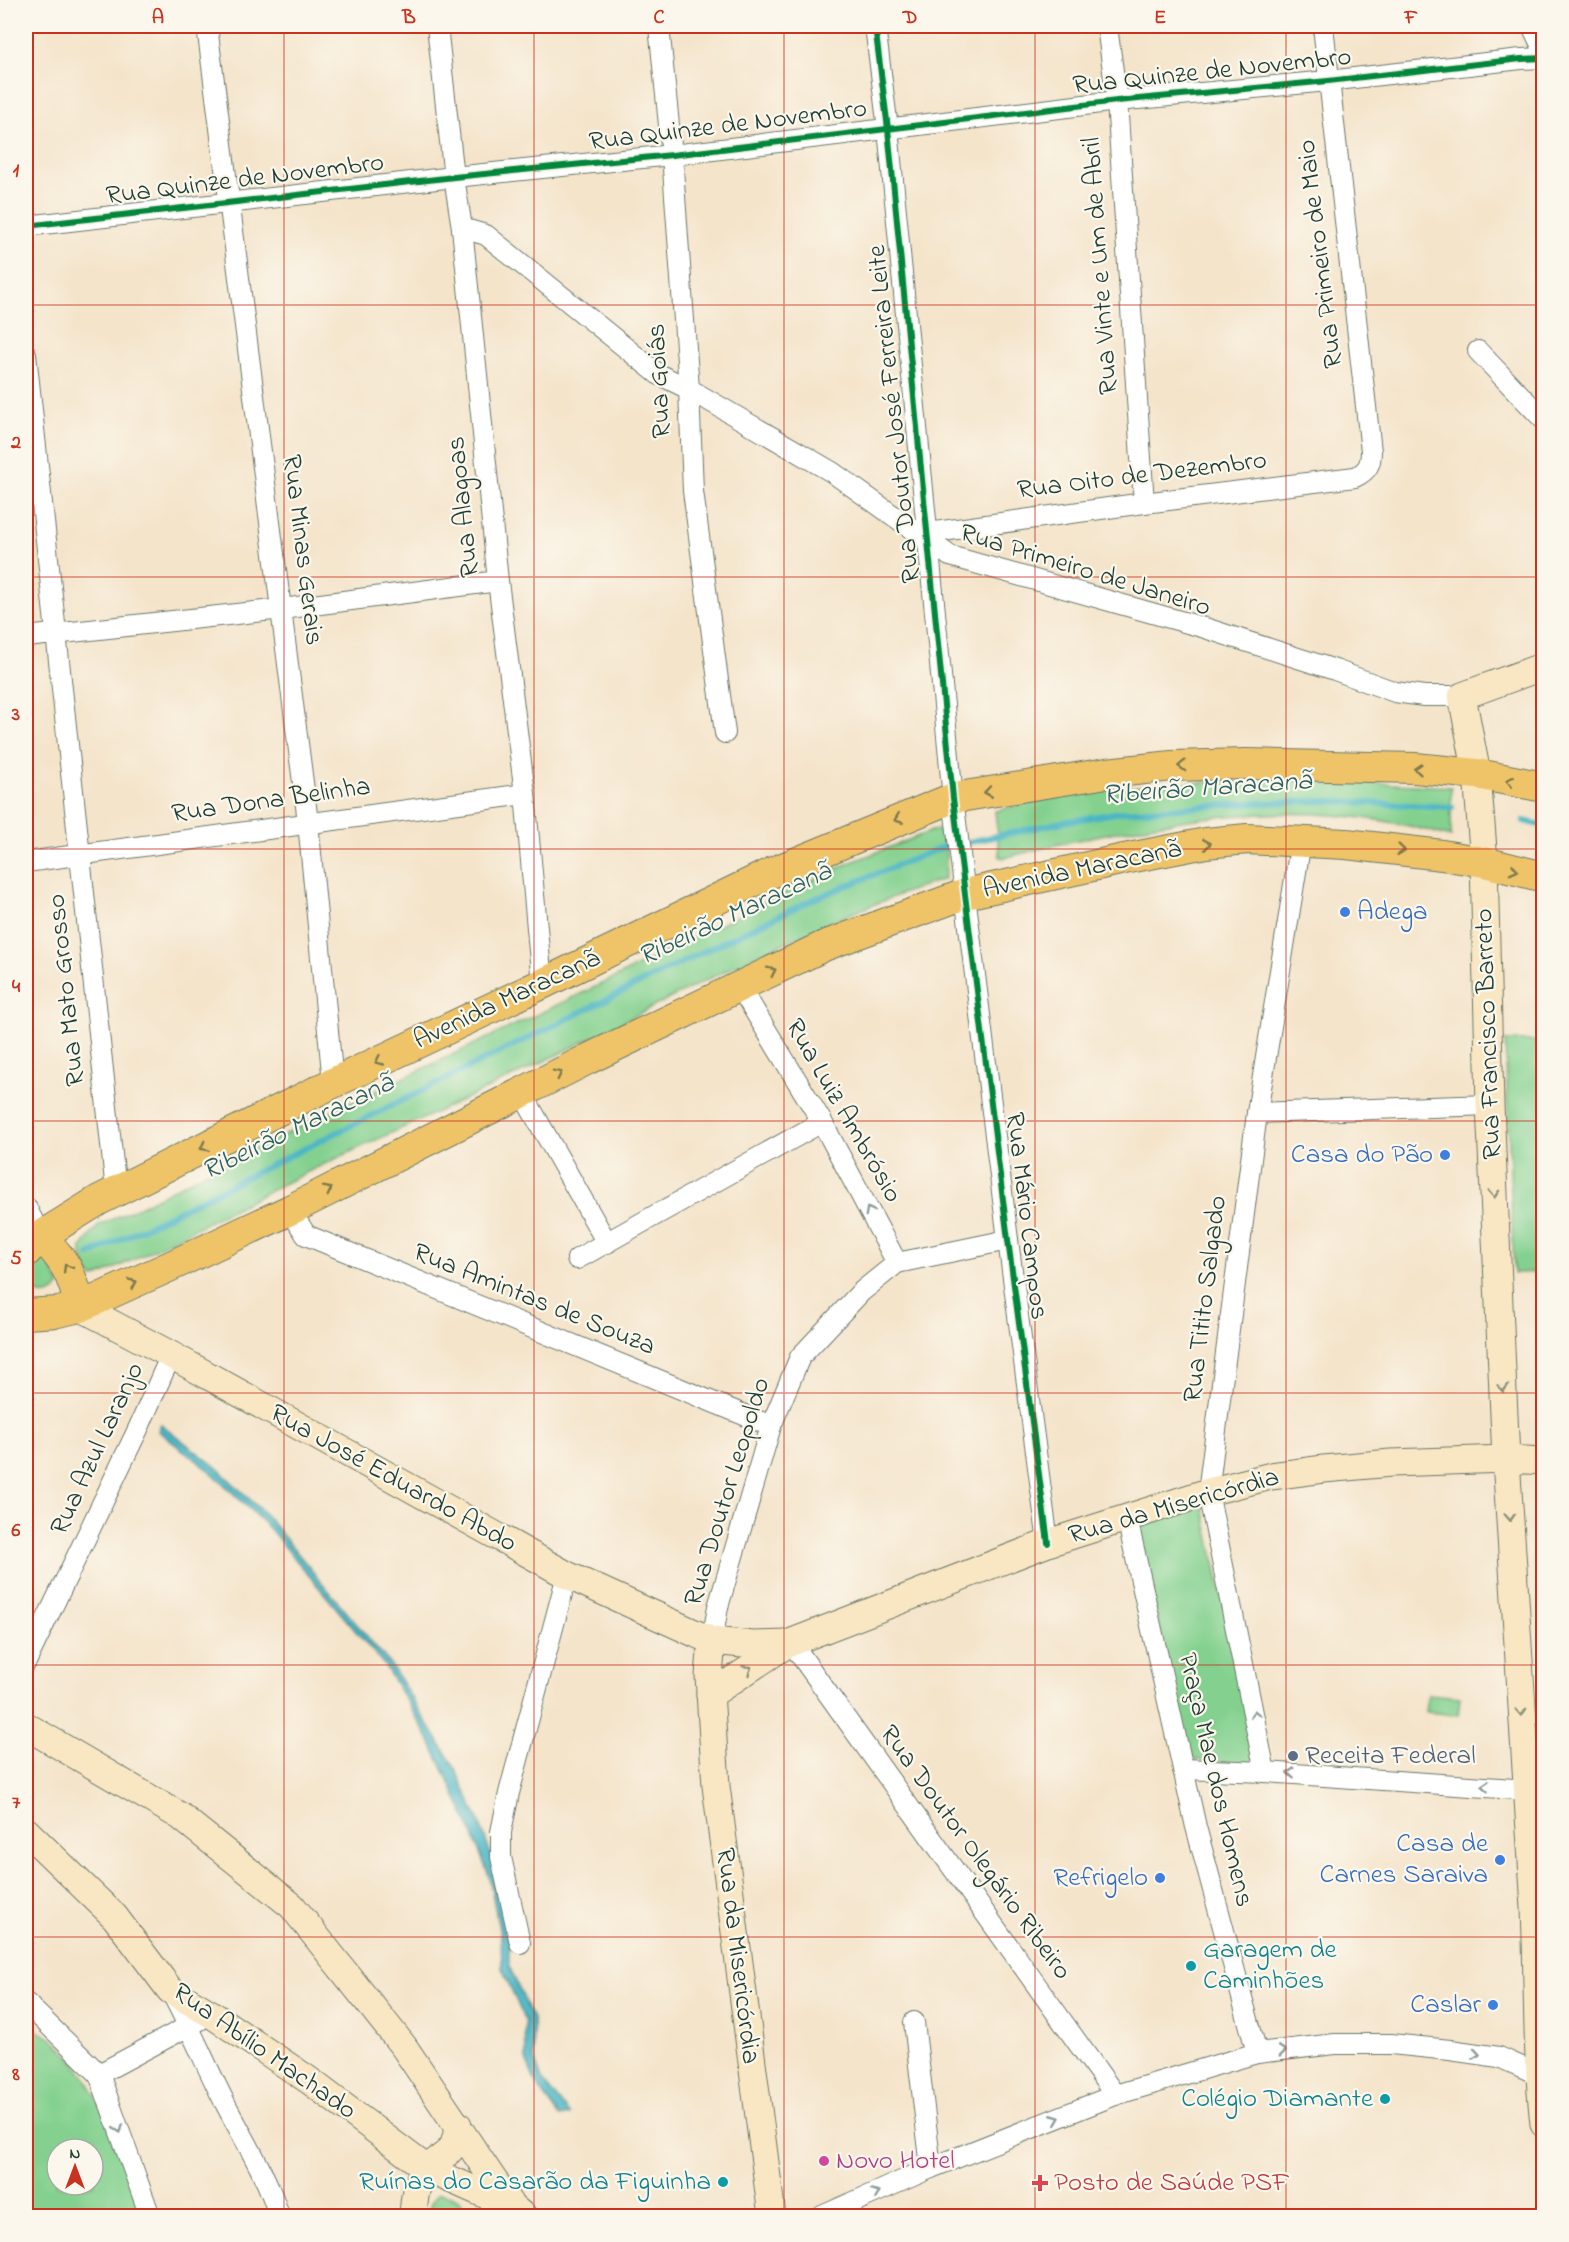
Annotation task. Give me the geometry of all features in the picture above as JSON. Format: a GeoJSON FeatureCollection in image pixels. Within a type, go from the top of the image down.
{"type":"FeatureCollection","features":[{"type":"Feature","properties":{"kind":"main road","name":"Avenida Maracanã"},"geometry":{"type":"LineString","coordinates":[[33,1244],[116,1191],[333,1083],[772,872],[954,807],[1107,773],[1172,766],[1305,764],[1415,768],[1477,774],[1544,788]]}},
{"type":"Feature","properties":{"kind":"main road","name":"Avenida Maracanã"},"geometry":{"type":"LineString","coordinates":[[28,1310],[58,1312],[80,1307],[173,1265],[290,1210],[588,1059],[963,881],[1124,859],[1206,843],[1247,839],[1346,844],[1442,855],[1484,862],[1544,877]]}},
{"type":"Feature","properties":{"kind":"main road"},"geometry":{"type":"LineString","coordinates":[[33,1244],[59,1255],[74,1279],[80,1307]]}},
{"type":"Feature","properties":{"kind":"street","name":"Rua Minas Gerais"},"geometry":{"type":"LineString","coordinates":[[207,26],[308,822],[333,1083]]}},
{"type":"Feature","properties":{"kind":"street","name":"Rua Alagoas"},"geometry":{"type":"LineString","coordinates":[[437,26],[462,228],[498,581],[525,794],[542,984]]}},
{"type":"Feature","properties":{"kind":"street","name":"Rua Goiás"},"geometry":{"type":"LineString","coordinates":[[659,26],[672,155],[689,389],[693,491],[725,733]]}},
{"type":"Feature","properties":{"kind":"street","name":"Rua Doutor José Ferreira Leite"},"geometry":{"type":"LineString","coordinates":[[875,26],[888,129],[963,881]]}},
{"type":"Feature","properties":{"kind":"street","name":"Rua Vinte e Um de Abril"},"geometry":{"type":"LineString","coordinates":[[1107,26],[1117,101],[1144,502]]}},
{"type":"Feature","properties":{"kind":"street","name":"Rua Primeiro de Maio"},"geometry":{"type":"LineString","coordinates":[[1323,26],[1371,450],[1371,460],[1363,473]]}},
{"type":"Feature","properties":{"kind":"street"},"geometry":{"type":"LineString","coordinates":[[1532,26],[1544,51]]}},
{"type":"Feature","properties":{"kind":"street","name":"Rua Quinze de Novembro"},"geometry":{"type":"LineString","coordinates":[[26,226],[454,177],[672,155],[1117,101],[1544,58]]}},
{"type":"Feature","properties":{"kind":"street","name":"Rua Primeiro de Janeiro"},"geometry":{"type":"LineString","coordinates":[[462,228],[486,236],[658,374],[689,389],[832,472],[928,537],[950,556],[1205,628],[1395,692],[1424,696],[1462,696]]}},
{"type":"Feature","properties":{"kind":"street"},"geometry":{"type":"LineString","coordinates":[[1478,351],[1544,420]]}},
{"type":"Feature","properties":{"kind":"street","name":"Rua Mato Grosso"},"geometry":{"type":"LineString","coordinates":[[26,354],[116,1191]]}},
{"type":"Feature","properties":{"kind":"street","name":"Rua Oito de Dezembro"},"geometry":{"type":"LineString","coordinates":[[928,537],[1144,502],[1355,477],[1363,473]]}},
{"type":"Feature","properties":{"kind":"street"},"geometry":{"type":"LineString","coordinates":[[26,637],[282,609],[498,581]]}},
{"type":"Feature","properties":{"kind":"street"},"geometry":{"type":"LineString","coordinates":[[1462,696],[1544,666]]}},
{"type":"Feature","properties":{"kind":"street","name":"Rua Francisco Barreto"},"geometry":{"type":"LineString","coordinates":[[1462,696],[1477,774],[1484,862],[1490,1105],[1506,1459],[1535,1790],[1538,1977],[1544,2124]]}},
{"type":"Feature","properties":{"kind":"street","name":"Rua Dona Belinha"},"geometry":{"type":"LineString","coordinates":[[26,862],[525,794]]}},
{"type":"Feature","properties":{"kind":"street","name":"Rua Titito Salgado"},"geometry":{"type":"LineString","coordinates":[[1208,1492],[1257,1113],[1301,841]]}},
{"type":"Feature","properties":{"kind":"street","name":"Rua Mário Campos"},"geometry":{"type":"LineString","coordinates":[[963,881],[1048,1543]]}},
{"type":"Feature","properties":{"kind":"street","name":"Rua Luiz Ambrósio"},"geometry":{"type":"LineString","coordinates":[[740,987],[822,1122],[897,1263]]}},
{"type":"Feature","properties":{"kind":"street"},"geometry":{"type":"LineString","coordinates":[[522,1093],[607,1243]]}},
{"type":"Feature","properties":{"kind":"street"},"geometry":{"type":"LineString","coordinates":[[1257,1113],[1490,1105]]}},
{"type":"Feature","properties":{"kind":"street"},"geometry":{"type":"LineString","coordinates":[[577,1259],[822,1122]]}},
{"type":"Feature","properties":{"kind":"street"},"geometry":{"type":"LineString","coordinates":[[26,1207],[33,1244]]}},
{"type":"Feature","properties":{"kind":"street","name":"Rua Amintas de Souza"},"geometry":{"type":"LineString","coordinates":[[290,1210],[306,1235],[771,1426]]}},
{"type":"Feature","properties":{"kind":"street","name":"Rua Doutor Leopoldo"},"geometry":{"type":"LineString","coordinates":[[712,1641],[718,1607],[771,1426],[800,1357],[861,1292],[897,1263],[1008,1240]]}},
{"type":"Feature","properties":{"kind":"street","name":"Rua José Eduardo Abdo"},"geometry":{"type":"LineString","coordinates":[[80,1307],[171,1355],[567,1575],[712,1641]]}},
{"type":"Feature","properties":{"kind":"street","name":"Rua Azul Laranjo"},"geometry":{"type":"LineString","coordinates":[[26,1662],[139,1427],[171,1355]]}},
{"type":"Feature","properties":{"kind":"street","name":"Rua da Misericórdia"},"geometry":{"type":"LineString","coordinates":[[710,1695],[789,1643],[1048,1543],[1208,1492],[1271,1476],[1324,1469],[1391,1463],[1506,1459],[1544,1461]]}},
{"type":"Feature","properties":{"kind":"street","name":"Praça Mae dos Homens"},"geometry":{"type":"LineString","coordinates":[[1208,1492],[1265,1772]]}},
{"type":"Feature","properties":{"kind":"street","name":"Praça Mae dos Homens"},"geometry":{"type":"LineString","coordinates":[[1127,1518],[1196,1827],[1257,2053]]}},
{"type":"Feature","properties":{"kind":"street"},"geometry":{"type":"LineString","coordinates":[[520,1943],[501,1857],[501,1832],[509,1793],[567,1575]]}},
{"type":"Feature","properties":{"kind":"street","name":"Rua da Misericórdia"},"geometry":{"type":"LineString","coordinates":[[772,2217],[717,1798],[709,1676],[712,1641],[753,1645],[789,1643]]}},
{"type":"Feature","properties":{"kind":"street","name":"Rua Doutor Olegário Ribeiro"},"geometry":{"type":"LineString","coordinates":[[789,1643],[1115,2095]]}},
{"type":"Feature","properties":{"kind":"street"},"geometry":{"type":"LineString","coordinates":[[26,1726],[180,1816],[292,1906],[404,2046],[514,2213]]}},
{"type":"Feature","properties":{"kind":"street"},"geometry":{"type":"LineString","coordinates":[[1183,1769],[1265,1772],[1535,1790]]}},
{"type":"Feature","properties":{"kind":"street","name":"Rua Abílio Machado"},"geometry":{"type":"LineString","coordinates":[[26,1831],[115,1917],[170,1990],[200,2020],[310,2081],[427,2169],[514,2213]]}},
{"type":"Feature","properties":{"kind":"street"},"geometry":{"type":"LineString","coordinates":[[26,2003],[99,2074],[150,2217]]}},
{"type":"Feature","properties":{"kind":"street"},"geometry":{"type":"LineString","coordinates":[[99,2074],[200,2020],[222,2096],[272,2190],[279,2217]]}},
{"type":"Feature","properties":{"kind":"street"},"geometry":{"type":"LineString","coordinates":[[914,2022],[931,2168]]}},
{"type":"Feature","properties":{"kind":"street"},"geometry":{"type":"LineString","coordinates":[[822,2217],[931,2168],[1115,2095],[1257,2053],[1335,2044],[1391,2044],[1499,2057],[1541,2076]]}},
{"type":"Feature","properties":{"kind":"street"},"geometry":{"type":"LineString","coordinates":[[414,2205],[427,2169],[442,2159],[453,2147],[458,2125]]}},
{"type":"Feature","properties":{"kind":"street"},"geometry":{"type":"LineString","coordinates":[[414,2205],[426,2186],[442,2182],[460,2185]]}},
{"type":"Feature","properties":{"kind":"green space"},"geometry":{"type":"Polygon","coordinates":[[[1265,781],[1357,782],[1451,787],[1451,837],[1396,823],[1340,816],[1284,813],[1227,816],[1170,823],[1114,832],[1004,858],[1000,857],[995,811],[1062,796],[1129,787],[1265,781]]]}},
{"type":"Feature","properties":{"kind":"green space"},"geometry":{"type":"Polygon","coordinates":[[[937,829],[946,853],[944,879],[804,934],[513,1076],[316,1168],[95,1278],[91,1277],[82,1256],[82,1246],[99,1225],[616,977],[767,901],[849,863],[937,829]]]}},
{"type":"Feature","properties":{"kind":"green space"},"geometry":{"type":"Polygon","coordinates":[[[1505,1041],[1543,1041],[1543,1272],[1514,1273],[1505,1041]]]}},
{"type":"Feature","properties":{"kind":"green space"},"geometry":{"type":"Polygon","coordinates":[[[40,1257],[46,1257],[60,1286],[52,1292],[43,1294],[36,1293],[26,1281],[26,1273],[40,1257]]]}},
{"type":"Feature","properties":{"kind":"green space"},"geometry":{"type":"Polygon","coordinates":[[[1202,1502],[1258,1764],[1192,1760],[1178,1713],[1135,1522],[1202,1502]]]}},
{"type":"Feature","properties":{"kind":"green space"},"geometry":{"type":"Polygon","coordinates":[[[1428,1694],[1460,1697],[1458,1715],[1426,1712],[1428,1694]]]}},
{"type":"Feature","properties":{"kind":"green space"},"geometry":{"type":"Polygon","coordinates":[[[26,2024],[53,2040],[70,2056],[84,2076],[109,2122],[143,2216],[26,2216],[26,2024]]]}},
{"type":"Feature","properties":{"kind":"green space"},"geometry":{"type":"Polygon","coordinates":[[[438,2194],[461,2202],[464,2210],[473,2216],[426,2216],[432,2201],[438,2194]]]}},
{"type":"Feature","properties":{"kind":"water"},"geometry":{"type":"Polygon","coordinates":[[[161,1424],[215,1466],[263,1512],[390,1664],[454,1766],[479,1821],[498,1875],[509,1939],[509,1966],[533,2019],[534,2058],[542,2080],[570,2115],[560,2117],[536,2084],[526,2059],[525,2021],[502,1968],[501,1939],[489,1876],[466,1818],[428,1737],[385,1666],[270,1529],[209,1470],[158,1431],[161,1424]]]}},
{"type":"Feature","properties":{"kind":"waterway","name":"Ribeirão Maracanã"},"geometry":{"type":"LineString","coordinates":[[89,1255],[721,943],[816,898],[941,848],[1121,812],[1252,803],[1328,801],[1452,807]]}},
{"type":"Feature","properties":{"kind":"waterway","name":"Ribeirão Maracanã"},"geometry":{"type":"LineString","coordinates":[[1524,821],[1544,826]]}},
{"type":"Feature","properties":{"kind":"cycle path"},"geometry":{"type":"LineString","coordinates":[[875,26],[888,129],[953,798],[1048,1543]]}},
{"type":"Feature","properties":{"kind":"cycle path"},"geometry":{"type":"LineString","coordinates":[[26,226],[454,177],[672,155],[1117,101],[1544,58]]}},
{"type":"Feature","properties":{"kind":"place","name":"Adega"},"geometry":{"type":"Point","coordinates":[1345,912]}},
{"type":"Feature","properties":{"kind":"place","name":"Casa do Pão"},"geometry":{"type":"Point","coordinates":[1445,1155]}},
{"type":"Feature","properties":{"kind":"place","name":"Receita Federal"},"geometry":{"type":"Point","coordinates":[1293,1756]}},
{"type":"Feature","properties":{"kind":"place","name":"Casa de Carnes Saraiva"},"geometry":{"type":"Point","coordinates":[1500,1860]}},
{"type":"Feature","properties":{"kind":"place","name":"Refrigelo"},"geometry":{"type":"Point","coordinates":[1160,1878]}},
{"type":"Feature","properties":{"kind":"place","name":"Garagem de Caminhões"},"geometry":{"type":"Point","coordinates":[1191,1966]}},
{"type":"Feature","properties":{"kind":"place","name":"Caslar"},"geometry":{"type":"Point","coordinates":[1493,2005]}},
{"type":"Feature","properties":{"kind":"place","name":"Colégio Diamante"},"geometry":{"type":"Point","coordinates":[1385,2099]}},
{"type":"Feature","properties":{"kind":"place","name":"Novo Hotel"},"geometry":{"type":"Point","coordinates":[824,2161]}},
{"type":"Feature","properties":{"kind":"place","name":"Ruínas do Casarão da Figuinha"},"geometry":{"type":"Point","coordinates":[723,2182]}},
{"type":"Feature","properties":{"kind":"place","name":"Posto de Saúde PSF"},"geometry":{"type":"Point","coordinates":[1040,2183]}}]}
